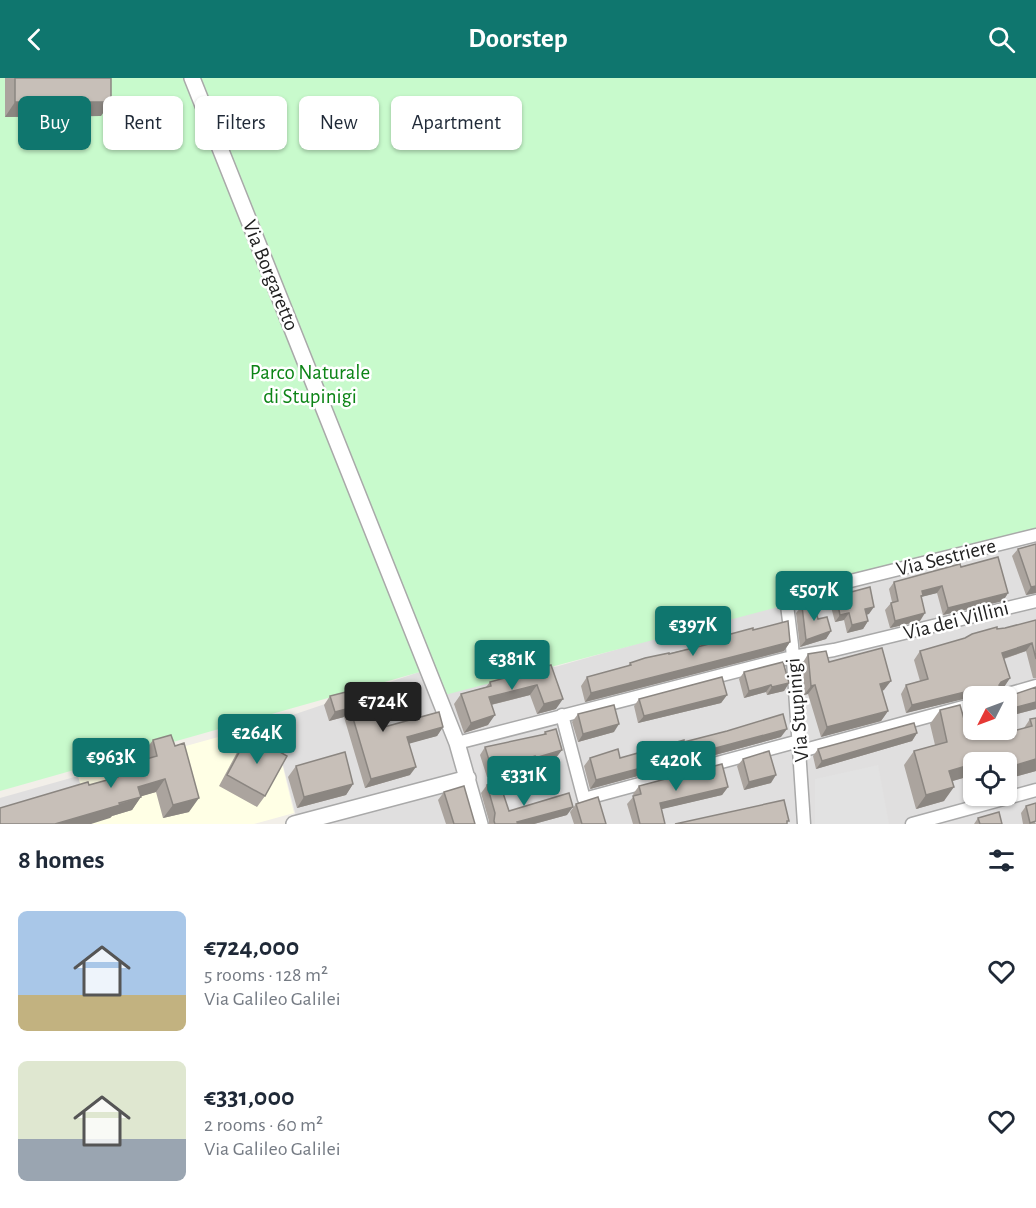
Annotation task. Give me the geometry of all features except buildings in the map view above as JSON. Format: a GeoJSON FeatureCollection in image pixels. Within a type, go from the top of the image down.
{"type":"FeatureCollection","features":[{"type":"Feature","properties":{"kind":"street","name":"Via Borgaretto"},"geometry":{"type":"LineString","coordinates":[[192,78],[457,743],[480,824]]}},
{"type":"Feature","properties":{"kind":"street","name":"Via Sestriere"},"geometry":{"type":"LineString","coordinates":[[786,597],[1036,535]]}},
{"type":"Feature","properties":{"kind":"street","name":"Via Stupinigi"},"geometry":{"type":"LineString","coordinates":[[786,597],[800,746],[804,824]]}},
{"type":"Feature","properties":{"kind":"street","name":"Via dei Villini"},"geometry":{"type":"LineString","coordinates":[[457,743],[792,657],[834,650],[1036,601]]}},
{"type":"Feature","properties":{"kind":"street"},"geometry":{"type":"LineString","coordinates":[[1017,691],[1036,686]]}},
{"type":"Feature","properties":{"kind":"street"},"geometry":{"type":"LineString","coordinates":[[562,715],[584,799],[963,707]]}},
{"type":"Feature","properties":{"kind":"street"},"geometry":{"type":"LineString","coordinates":[[294,824],[468,778]]}},
{"type":"Feature","properties":{"kind":"street"},"geometry":{"type":"LineString","coordinates":[[912,824],[1036,790]]}},
{"type":"Feature","properties":{"kind":"shaded area"},"geometry":{"type":"Polygon","coordinates":[[[1036,538],[1036,824],[298,824],[272,722],[434,667],[532,663],[555,667],[783,602],[1036,538]]]}},
{"type":"Feature","properties":{"kind":"shaded area"},"geometry":{"type":"Polygon","coordinates":[[[272,722],[294,813],[254,824],[92,824],[78,776],[272,722]]]}},
{"type":"Feature","properties":{"kind":"shaded area"},"geometry":{"type":"Polygon","coordinates":[[[878,765],[889,824],[815,824],[815,779],[878,765]]]}},
{"type":"Feature","properties":{"kind":"shaded area"},"geometry":{"type":"Polygon","coordinates":[[[78,776],[92,824],[0,824],[0,798],[78,776]]]}},
{"type":"Feature","properties":{"kind":"green space","name":"Parco Naturale di Stupinigi"},"geometry":{"type":"Polygon","coordinates":[[[0,78],[1036,78],[1036,539],[445,695],[434,668],[0,791],[0,78]]]}}]}
